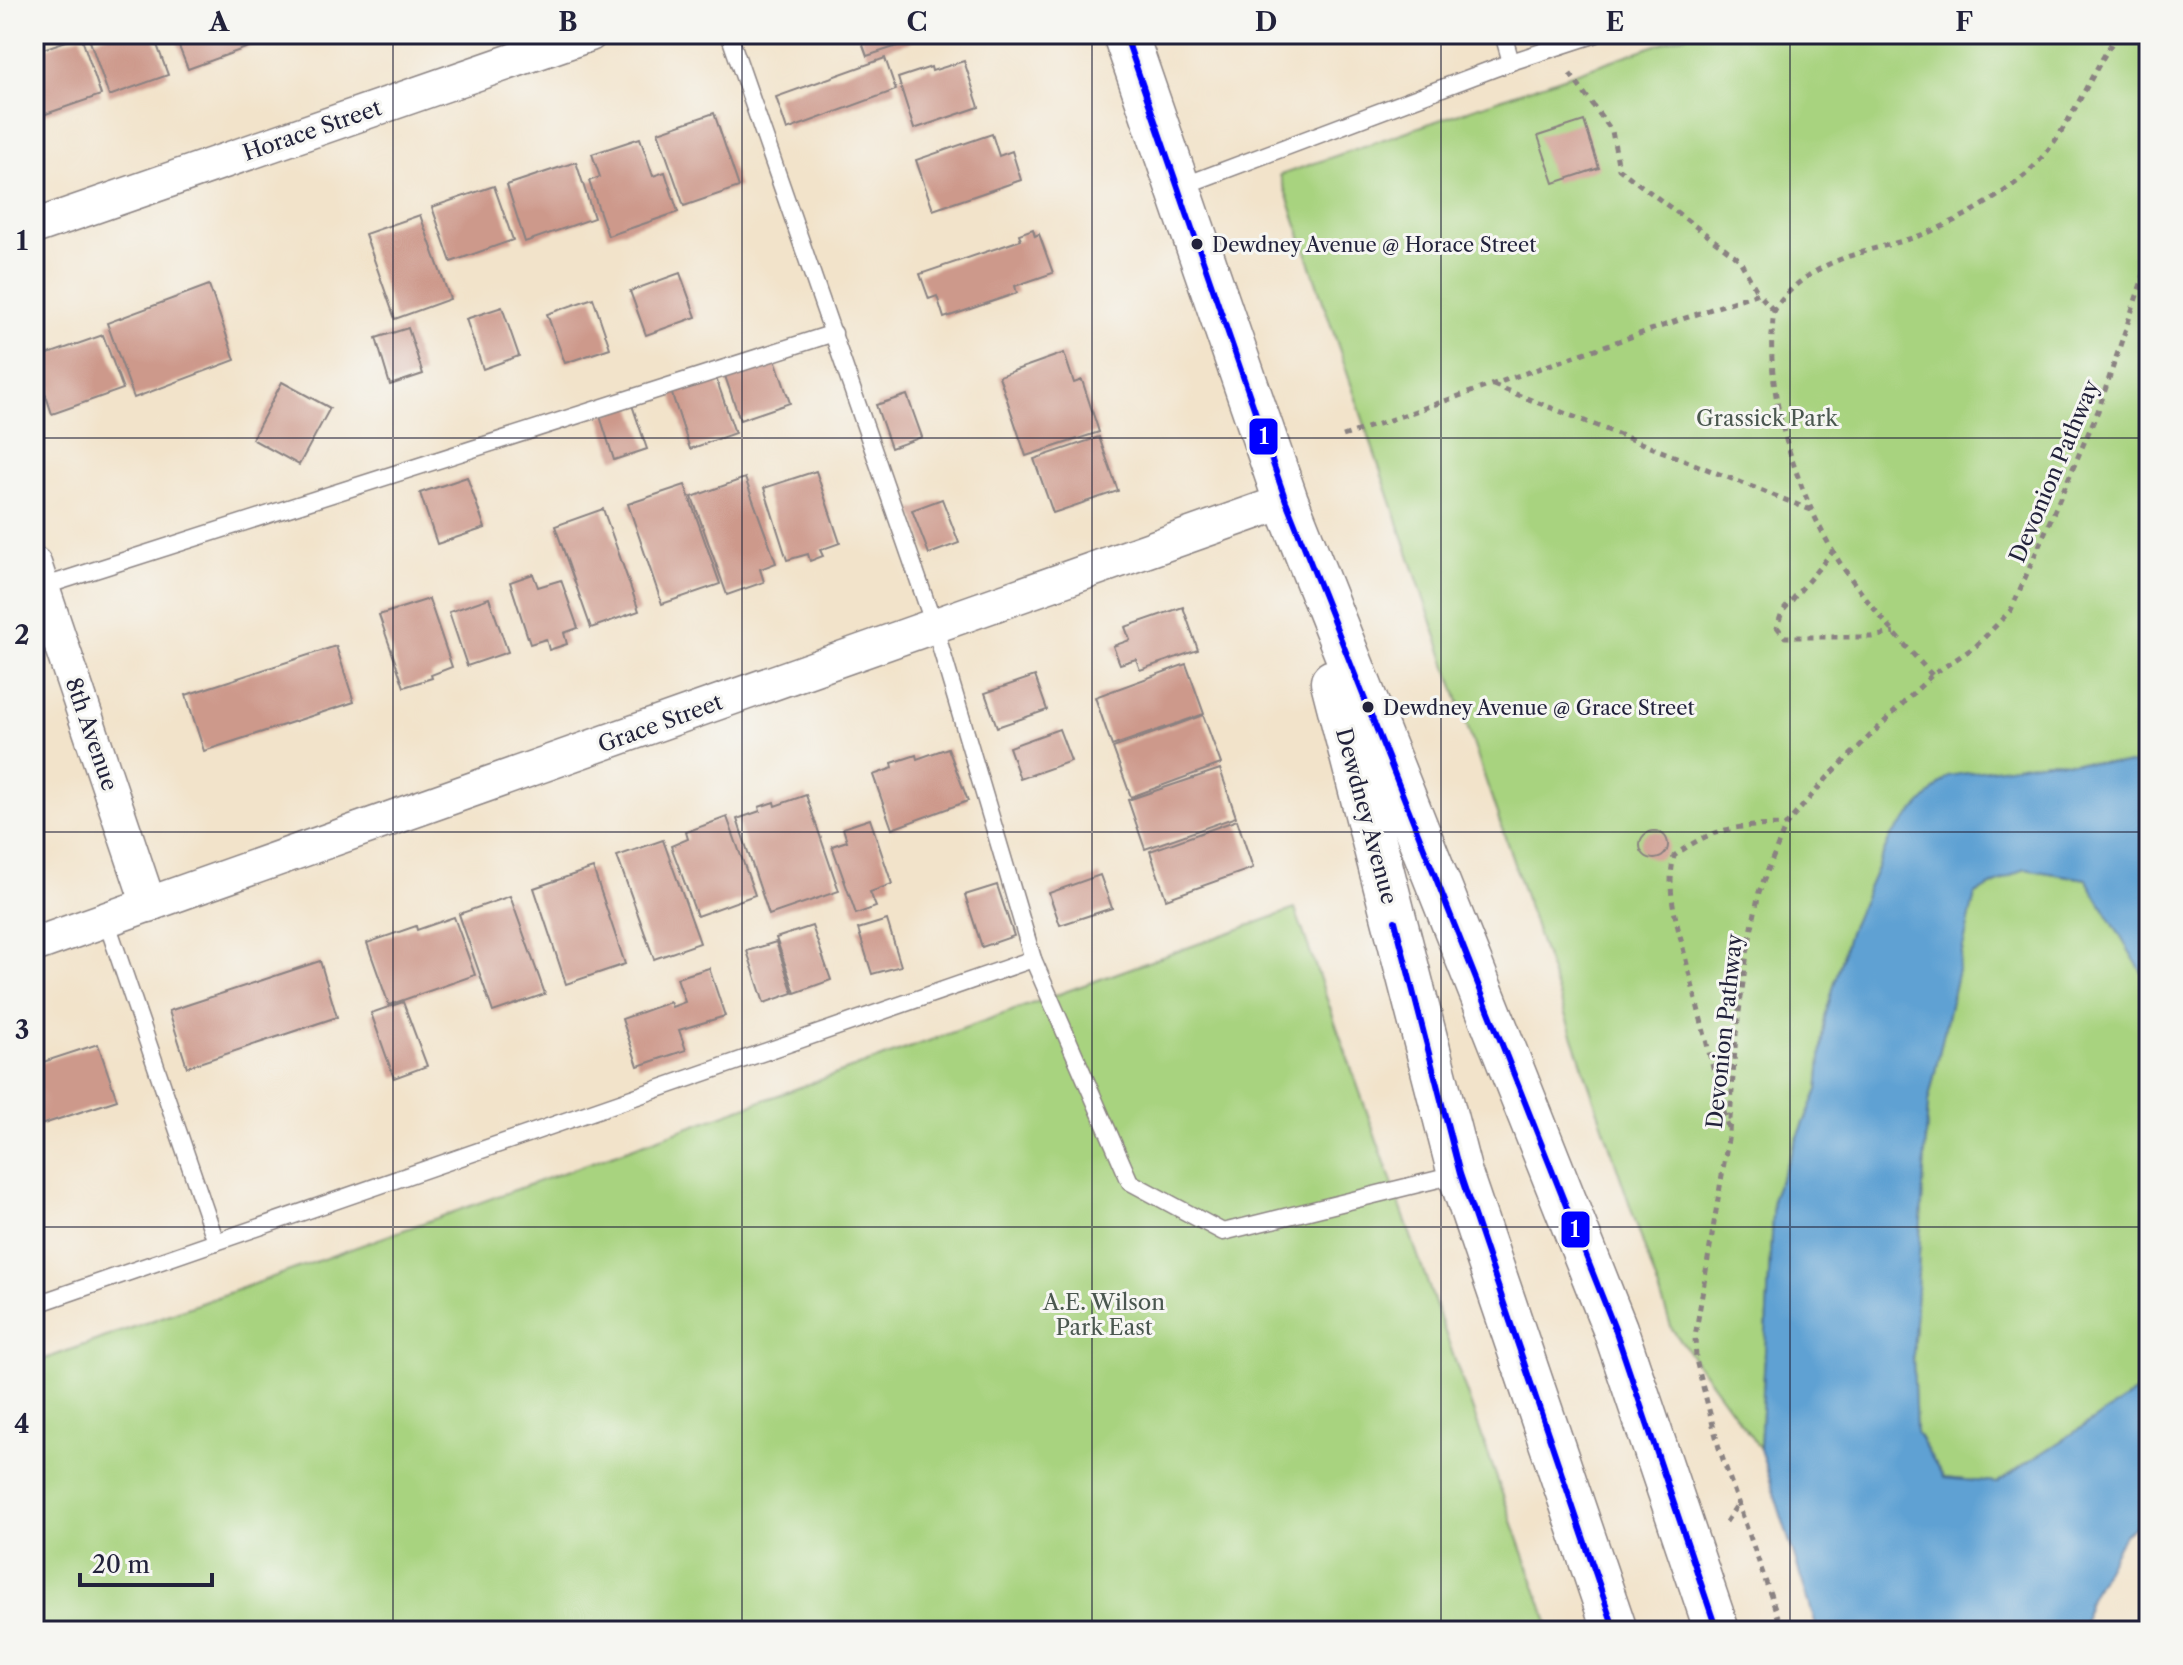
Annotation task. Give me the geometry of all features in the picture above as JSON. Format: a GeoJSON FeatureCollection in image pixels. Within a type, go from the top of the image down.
{"type":"FeatureCollection","features":[{"type":"Feature","properties":{"kind":"main road","name":"Dewdney Avenue"},"geometry":{"type":"LineString","coordinates":[[1125,34],[1286,501],[1615,1329],[1716,1628]]}},
{"type":"Feature","properties":{"kind":"main road","name":"Dewdney Avenue"},"geometry":{"type":"LineString","coordinates":[[1286,501],[1460,1174],[1615,1631]]}},
{"type":"Feature","properties":{"kind":"street","name":"Horace Street"},"geometry":{"type":"LineString","coordinates":[[34,227],[590,34]]}},
{"type":"Feature","properties":{"kind":"street","name":"Grace Street"},"geometry":{"type":"LineString","coordinates":[[34,945],[1286,501]]}},
{"type":"Feature","properties":{"kind":"street","name":"8th Avenue"},"geometry":{"type":"LineString","coordinates":[[37,580],[149,905]]}},
{"type":"Feature","properties":{"kind":"lane"},"geometry":{"type":"LineString","coordinates":[[729,34],[934,625],[1033,959],[1130,1182],[1223,1232],[1460,1174]]}},
{"type":"Feature","properties":{"kind":"lane"},"geometry":{"type":"LineString","coordinates":[[1503,34],[1511,62]]}},
{"type":"Feature","properties":{"kind":"lane"},"geometry":{"type":"LineString","coordinates":[[1178,187],[1511,62],[1597,34]]}},
{"type":"Feature","properties":{"kind":"lane"},"geometry":{"type":"LineString","coordinates":[[37,580],[834,333]]}},
{"type":"Feature","properties":{"kind":"lane"},"geometry":{"type":"LineString","coordinates":[[106,920],[216,1242]]}},
{"type":"Feature","properties":{"kind":"lane"},"geometry":{"type":"LineString","coordinates":[[34,1305],[1033,959]]}},
{"type":"Feature","properties":{"kind":"path"},"geometry":{"type":"LineString","coordinates":[[1932,675],[1894,633],[1840,562],[1812,511],[1794,464],[1778,405],[1771,353],[1774,311],[1807,276],[1840,258],[1927,233],[1985,204],[2024,176],[2048,152],[2118,34]]}},
{"type":"Feature","properties":{"kind":"path"},"geometry":{"type":"LineString","coordinates":[[1552,49],[1612,131],[1619,169],[1739,259],[1758,293],[1774,311]]}},
{"type":"Feature","properties":{"kind":"path","name":"Devonion Pathway"},"geometry":{"type":"LineString","coordinates":[[1783,1631],[1719,1448],[1696,1360],[1695,1337],[1729,1133],[1736,1034],[1759,892],[1786,825],[1828,777],[1932,675],[1976,646],[2011,610],[2098,411],[2149,260]]}},
{"type":"Feature","properties":{"kind":"path"},"geometry":{"type":"LineString","coordinates":[[1343,436],[1758,293]]}},
{"type":"Feature","properties":{"kind":"path"},"geometry":{"type":"LineString","coordinates":[[1492,384],[1812,511]]}},
{"type":"Feature","properties":{"kind":"path"},"geometry":{"type":"LineString","coordinates":[[1834,550],[1782,612],[1777,627],[1785,637],[1871,637],[1894,633]]}},
{"type":"Feature","properties":{"kind":"path"},"geometry":{"type":"LineString","coordinates":[[1729,1133],[1678,928],[1670,874],[1674,856],[1693,842],[1734,826],[1786,825]]}},
{"type":"Feature","properties":{"kind":"green space","name":"Grassick Park"},"geometry":{"type":"Polygon","coordinates":[[[1688,34],[2149,34],[2149,765],[2047,761],[1891,836],[1849,932],[1825,1017],[1818,1090],[1773,1196],[1760,1449],[1672,1329],[1280,175],[1688,34]]]}},
{"type":"Feature","properties":{"kind":"green space"},"geometry":{"type":"Polygon","coordinates":[[[2025,869],[2086,879],[2149,984],[2149,1384],[1996,1483],[1944,1478],[1916,1432],[1913,1356],[1928,1103],[1975,894],[2025,869]]]}},
{"type":"Feature","properties":{"kind":"green space","name":"A.E. Wilson Park East"},"geometry":{"type":"Polygon","coordinates":[[[1295,909],[1551,1631],[34,1631],[34,1363],[1295,909]]]}},
{"type":"Feature","properties":{"kind":"water"},"geometry":{"type":"Polygon","coordinates":[[[2047,761],[2149,765],[2149,984],[2086,879],[2025,869],[1975,894],[1928,1103],[1913,1356],[1916,1432],[1944,1478],[1996,1483],[2149,1384],[2149,1516],[2124,1535],[2087,1603],[2084,1631],[1818,1631],[1760,1449],[1773,1196],[1818,1090],[1825,1017],[1849,932],[1891,836],[1948,776],[2047,761]]]}},
{"type":"Feature","properties":{"kind":"building"},"geometry":{"type":"Polygon","coordinates":[[[109,34],[153,34],[168,75],[109,96],[90,41],[109,34]]]}},
{"type":"Feature","properties":{"kind":"building"},"geometry":{"type":"Polygon","coordinates":[[[174,34],[253,34],[257,44],[188,69],[174,34]]]}},
{"type":"Feature","properties":{"kind":"building"},"geometry":{"type":"Polygon","coordinates":[[[859,34],[931,34],[931,35],[867,56],[859,34]]]}},
{"type":"Feature","properties":{"kind":"building"},"geometry":{"type":"Polygon","coordinates":[[[81,36],[101,95],[34,118],[34,52],[81,36]]]}},
{"type":"Feature","properties":{"kind":"building"},"geometry":{"type":"Polygon","coordinates":[[[885,58],[896,90],[787,130],[776,97],[885,58]]]}},
{"type":"Feature","properties":{"kind":"building"},"geometry":{"type":"Polygon","coordinates":[[[964,61],[979,107],[914,129],[898,78],[931,67],[932,71],[964,61]]]}},
{"type":"Feature","properties":{"kind":"building"},"geometry":{"type":"Polygon","coordinates":[[[714,113],[739,187],[684,206],[658,132],[714,113]]]}},
{"type":"Feature","properties":{"kind":"building"},"geometry":{"type":"Polygon","coordinates":[[[1584,121],[1599,168],[1554,183],[1538,136],[1584,121]]]}},
{"type":"Feature","properties":{"kind":"building"},"geometry":{"type":"Polygon","coordinates":[[[992,134],[999,156],[1012,151],[1021,180],[933,210],[916,160],[992,134]]]}},
{"type":"Feature","properties":{"kind":"building"},"geometry":{"type":"Polygon","coordinates":[[[640,138],[653,176],[665,172],[678,212],[608,236],[589,181],[600,177],[592,154],[640,138]]]}},
{"type":"Feature","properties":{"kind":"building"},"geometry":{"type":"Polygon","coordinates":[[[576,162],[594,218],[525,242],[507,185],[576,162]]]}},
{"type":"Feature","properties":{"kind":"building"},"geometry":{"type":"Polygon","coordinates":[[[494,186],[513,240],[451,262],[432,207],[494,186]]]}},
{"type":"Feature","properties":{"kind":"building"},"geometry":{"type":"Polygon","coordinates":[[[420,215],[450,299],[395,319],[365,234],[420,215]]]}},
{"type":"Feature","properties":{"kind":"building"},"geometry":{"type":"Polygon","coordinates":[[[1033,229],[1035,236],[1039,234],[1053,273],[1015,286],[1017,293],[944,318],[937,296],[929,299],[920,274],[1021,240],[1019,234],[1033,229]]]}},
{"type":"Feature","properties":{"kind":"building"},"geometry":{"type":"Polygon","coordinates":[[[680,273],[696,317],[646,335],[630,291],[680,273]]]}},
{"type":"Feature","properties":{"kind":"building"},"geometry":{"type":"Polygon","coordinates":[[[209,285],[235,360],[134,398],[107,323],[209,285]]]}},
{"type":"Feature","properties":{"kind":"building"},"geometry":{"type":"Polygon","coordinates":[[[593,298],[610,348],[565,363],[547,314],[593,298]]]}},
{"type":"Feature","properties":{"kind":"building"},"geometry":{"type":"Polygon","coordinates":[[[502,307],[519,356],[483,369],[466,319],[502,307]]]}},
{"type":"Feature","properties":{"kind":"building"},"geometry":{"type":"Polygon","coordinates":[[[408,328],[423,374],[390,385],[376,338],[408,328]]]}},
{"type":"Feature","properties":{"kind":"building"},"geometry":{"type":"Polygon","coordinates":[[[103,335],[123,389],[52,414],[34,359],[103,335]]]}},
{"type":"Feature","properties":{"kind":"building"},"geometry":{"type":"Polygon","coordinates":[[[1064,353],[1074,383],[1082,380],[1099,432],[1026,456],[999,376],[1064,353]]]}},
{"type":"Feature","properties":{"kind":"building"},"geometry":{"type":"Polygon","coordinates":[[[774,356],[790,403],[740,420],[724,373],[774,356]]]}},
{"type":"Feature","properties":{"kind":"building"},"geometry":{"type":"Polygon","coordinates":[[[715,375],[735,433],[690,449],[671,391],[715,375]]]}},
{"type":"Feature","properties":{"kind":"building"},"geometry":{"type":"Polygon","coordinates":[[[282,382],[330,408],[299,465],[252,439],[282,382]]]}},
{"type":"Feature","properties":{"kind":"building"},"geometry":{"type":"Polygon","coordinates":[[[907,395],[922,437],[891,448],[876,405],[907,395]]]}},
{"type":"Feature","properties":{"kind":"building"},"geometry":{"type":"Polygon","coordinates":[[[632,405],[647,449],[614,460],[600,416],[632,405]]]}},
{"type":"Feature","properties":{"kind":"building"},"geometry":{"type":"Polygon","coordinates":[[[1099,437],[1118,491],[1053,513],[1034,459],[1099,437]]]}},
{"type":"Feature","properties":{"kind":"building"},"geometry":{"type":"Polygon","coordinates":[[[816,471],[840,543],[820,550],[823,556],[810,561],[808,554],[787,560],[764,488],[816,471]]]}},
{"type":"Feature","properties":{"kind":"building"},"geometry":{"type":"Polygon","coordinates":[[[467,477],[485,528],[437,544],[420,493],[467,477]]]}},
{"type":"Feature","properties":{"kind":"building"},"geometry":{"type":"Polygon","coordinates":[[[745,478],[776,563],[760,569],[764,582],[727,595],[692,497],[745,478]]]}},
{"type":"Feature","properties":{"kind":"building"},"geometry":{"type":"Polygon","coordinates":[[[685,485],[720,584],[662,604],[628,504],[685,485]]]}},
{"type":"Feature","properties":{"kind":"building"},"geometry":{"type":"Polygon","coordinates":[[[942,499],[959,543],[929,554],[912,510],[942,499]]]}},
{"type":"Feature","properties":{"kind":"building"},"geometry":{"type":"Polygon","coordinates":[[[603,509],[639,611],[591,628],[555,526],[603,509]]]}},
{"type":"Feature","properties":{"kind":"building"},"geometry":{"type":"Polygon","coordinates":[[[533,574],[538,587],[561,580],[578,628],[564,633],[567,644],[549,650],[546,639],[530,644],[510,582],[533,574]]]}},
{"type":"Feature","properties":{"kind":"building"},"geometry":{"type":"Polygon","coordinates":[[[489,598],[508,652],[467,666],[449,612],[489,598]]]}},
{"type":"Feature","properties":{"kind":"building"},"geometry":{"type":"Polygon","coordinates":[[[429,599],[452,667],[431,675],[432,678],[404,687],[379,615],[429,599]]]}},
{"type":"Feature","properties":{"kind":"building"},"geometry":{"type":"Polygon","coordinates":[[[1183,607],[1198,650],[1140,670],[1136,659],[1120,664],[1113,646],[1130,640],[1125,627],[1183,607]]]}},
{"type":"Feature","properties":{"kind":"building"},"geometry":{"type":"Polygon","coordinates":[[[336,646],[354,702],[204,751],[186,695],[336,646]]]}},
{"type":"Feature","properties":{"kind":"building"},"geometry":{"type":"Polygon","coordinates":[[[1186,664],[1204,714],[1112,746],[1095,697],[1186,664]]]}},
{"type":"Feature","properties":{"kind":"building"},"geometry":{"type":"Polygon","coordinates":[[[1035,676],[1047,710],[997,727],[985,693],[1035,676]]]}},
{"type":"Feature","properties":{"kind":"building"},"geometry":{"type":"Polygon","coordinates":[[[1203,715],[1221,764],[1131,797],[1113,748],[1203,715]]]}},
{"type":"Feature","properties":{"kind":"building"},"geometry":{"type":"Polygon","coordinates":[[[1059,729],[1071,761],[1020,779],[1009,747],[1059,729]]]}},
{"type":"Feature","properties":{"kind":"building"},"geometry":{"type":"Polygon","coordinates":[[[948,748],[968,801],[892,829],[873,775],[893,768],[892,763],[916,755],[917,759],[948,748]]]}},
{"type":"Feature","properties":{"kind":"building"},"geometry":{"type":"Polygon","coordinates":[[[1220,769],[1236,817],[1145,849],[1128,800],[1220,769]]]}},
{"type":"Feature","properties":{"kind":"building"},"geometry":{"type":"Polygon","coordinates":[[[806,795],[839,891],[769,915],[737,819],[760,811],[759,807],[774,802],[775,806],[806,795]]]}},
{"type":"Feature","properties":{"kind":"building"},"geometry":{"type":"Polygon","coordinates":[[[727,817],[755,895],[697,916],[671,846],[688,839],[686,832],[727,817]]]}},
{"type":"Feature","properties":{"kind":"building"},"geometry":{"type":"Polygon","coordinates":[[[870,819],[892,884],[870,892],[876,907],[856,914],[832,846],[847,841],[843,828],[870,819]]]}},
{"type":"Feature","properties":{"kind":"building"},"geometry":{"type":"Polygon","coordinates":[[[1237,820],[1253,868],[1166,899],[1150,851],[1237,820]]]}},
{"type":"Feature","properties":{"kind":"building"},"geometry":{"type":"Polygon","coordinates":[[[1654,831],[1664,835],[1668,845],[1664,855],[1654,859],[1644,855],[1640,845],[1644,835],[1654,831]]]}},
{"type":"Feature","properties":{"kind":"building"},"geometry":{"type":"Polygon","coordinates":[[[663,840],[700,943],[654,959],[617,856],[663,840]]]}},
{"type":"Feature","properties":{"kind":"building"},"geometry":{"type":"Polygon","coordinates":[[[593,868],[625,964],[566,984],[534,888],[593,868]]]}},
{"type":"Feature","properties":{"kind":"building"},"geometry":{"type":"Polygon","coordinates":[[[1100,875],[1112,908],[1060,925],[1049,893],[1100,875]]]}},
{"type":"Feature","properties":{"kind":"building"},"geometry":{"type":"Polygon","coordinates":[[[997,885],[1014,936],[982,947],[965,895],[997,885]]]}},
{"type":"Feature","properties":{"kind":"building"},"geometry":{"type":"Polygon","coordinates":[[[510,896],[545,994],[493,1012],[459,914],[510,896]]]}},
{"type":"Feature","properties":{"kind":"building"},"geometry":{"type":"Polygon","coordinates":[[[454,917],[475,975],[389,1005],[367,943],[454,917]]]}},
{"type":"Feature","properties":{"kind":"building"},"geometry":{"type":"Polygon","coordinates":[[[887,920],[901,966],[872,974],[858,929],[887,920]]]}},
{"type":"Feature","properties":{"kind":"building"},"geometry":{"type":"Polygon","coordinates":[[[812,926],[831,980],[795,993],[776,938],[812,926]]]}},
{"type":"Feature","properties":{"kind":"building"},"geometry":{"type":"Polygon","coordinates":[[[776,942],[793,993],[764,1003],[747,951],[776,942]]]}},
{"type":"Feature","properties":{"kind":"building"},"geometry":{"type":"Polygon","coordinates":[[[320,961],[337,1017],[187,1067],[169,1011],[320,961]]]}},
{"type":"Feature","properties":{"kind":"building"},"geometry":{"type":"Polygon","coordinates":[[[709,968],[725,1016],[679,1030],[686,1050],[638,1066],[622,1019],[670,1002],[672,1007],[685,1002],[677,978],[709,968]]]}},
{"type":"Feature","properties":{"kind":"building"},"geometry":{"type":"Polygon","coordinates":[[[403,1002],[427,1066],[394,1078],[371,1013],[403,1002]]]}},
{"type":"Feature","properties":{"kind":"building"},"geometry":{"type":"Polygon","coordinates":[[[98,1044],[117,1100],[34,1127],[34,1065],[98,1044]]]}},
{"type":"Feature","properties":{"kind":"transit line","name":"1"},"geometry":{"type":"LineString","coordinates":[[1125,34],[1286,501],[1615,1329],[1717,1631]]}},
{"type":"Feature","properties":{"kind":"transit line","name":"1"},"geometry":{"type":"LineString","coordinates":[[1395,921],[1460,1174],[1615,1631]]}},
{"type":"Feature","properties":{"kind":"place","name":"Dewdney Avenue @ Horace Street"},"geometry":{"type":"Point","coordinates":[1197,244]}},
{"type":"Feature","properties":{"kind":"place","name":"Dewdney Avenue @ Grace Street"},"geometry":{"type":"Point","coordinates":[1368,707]}}]}
